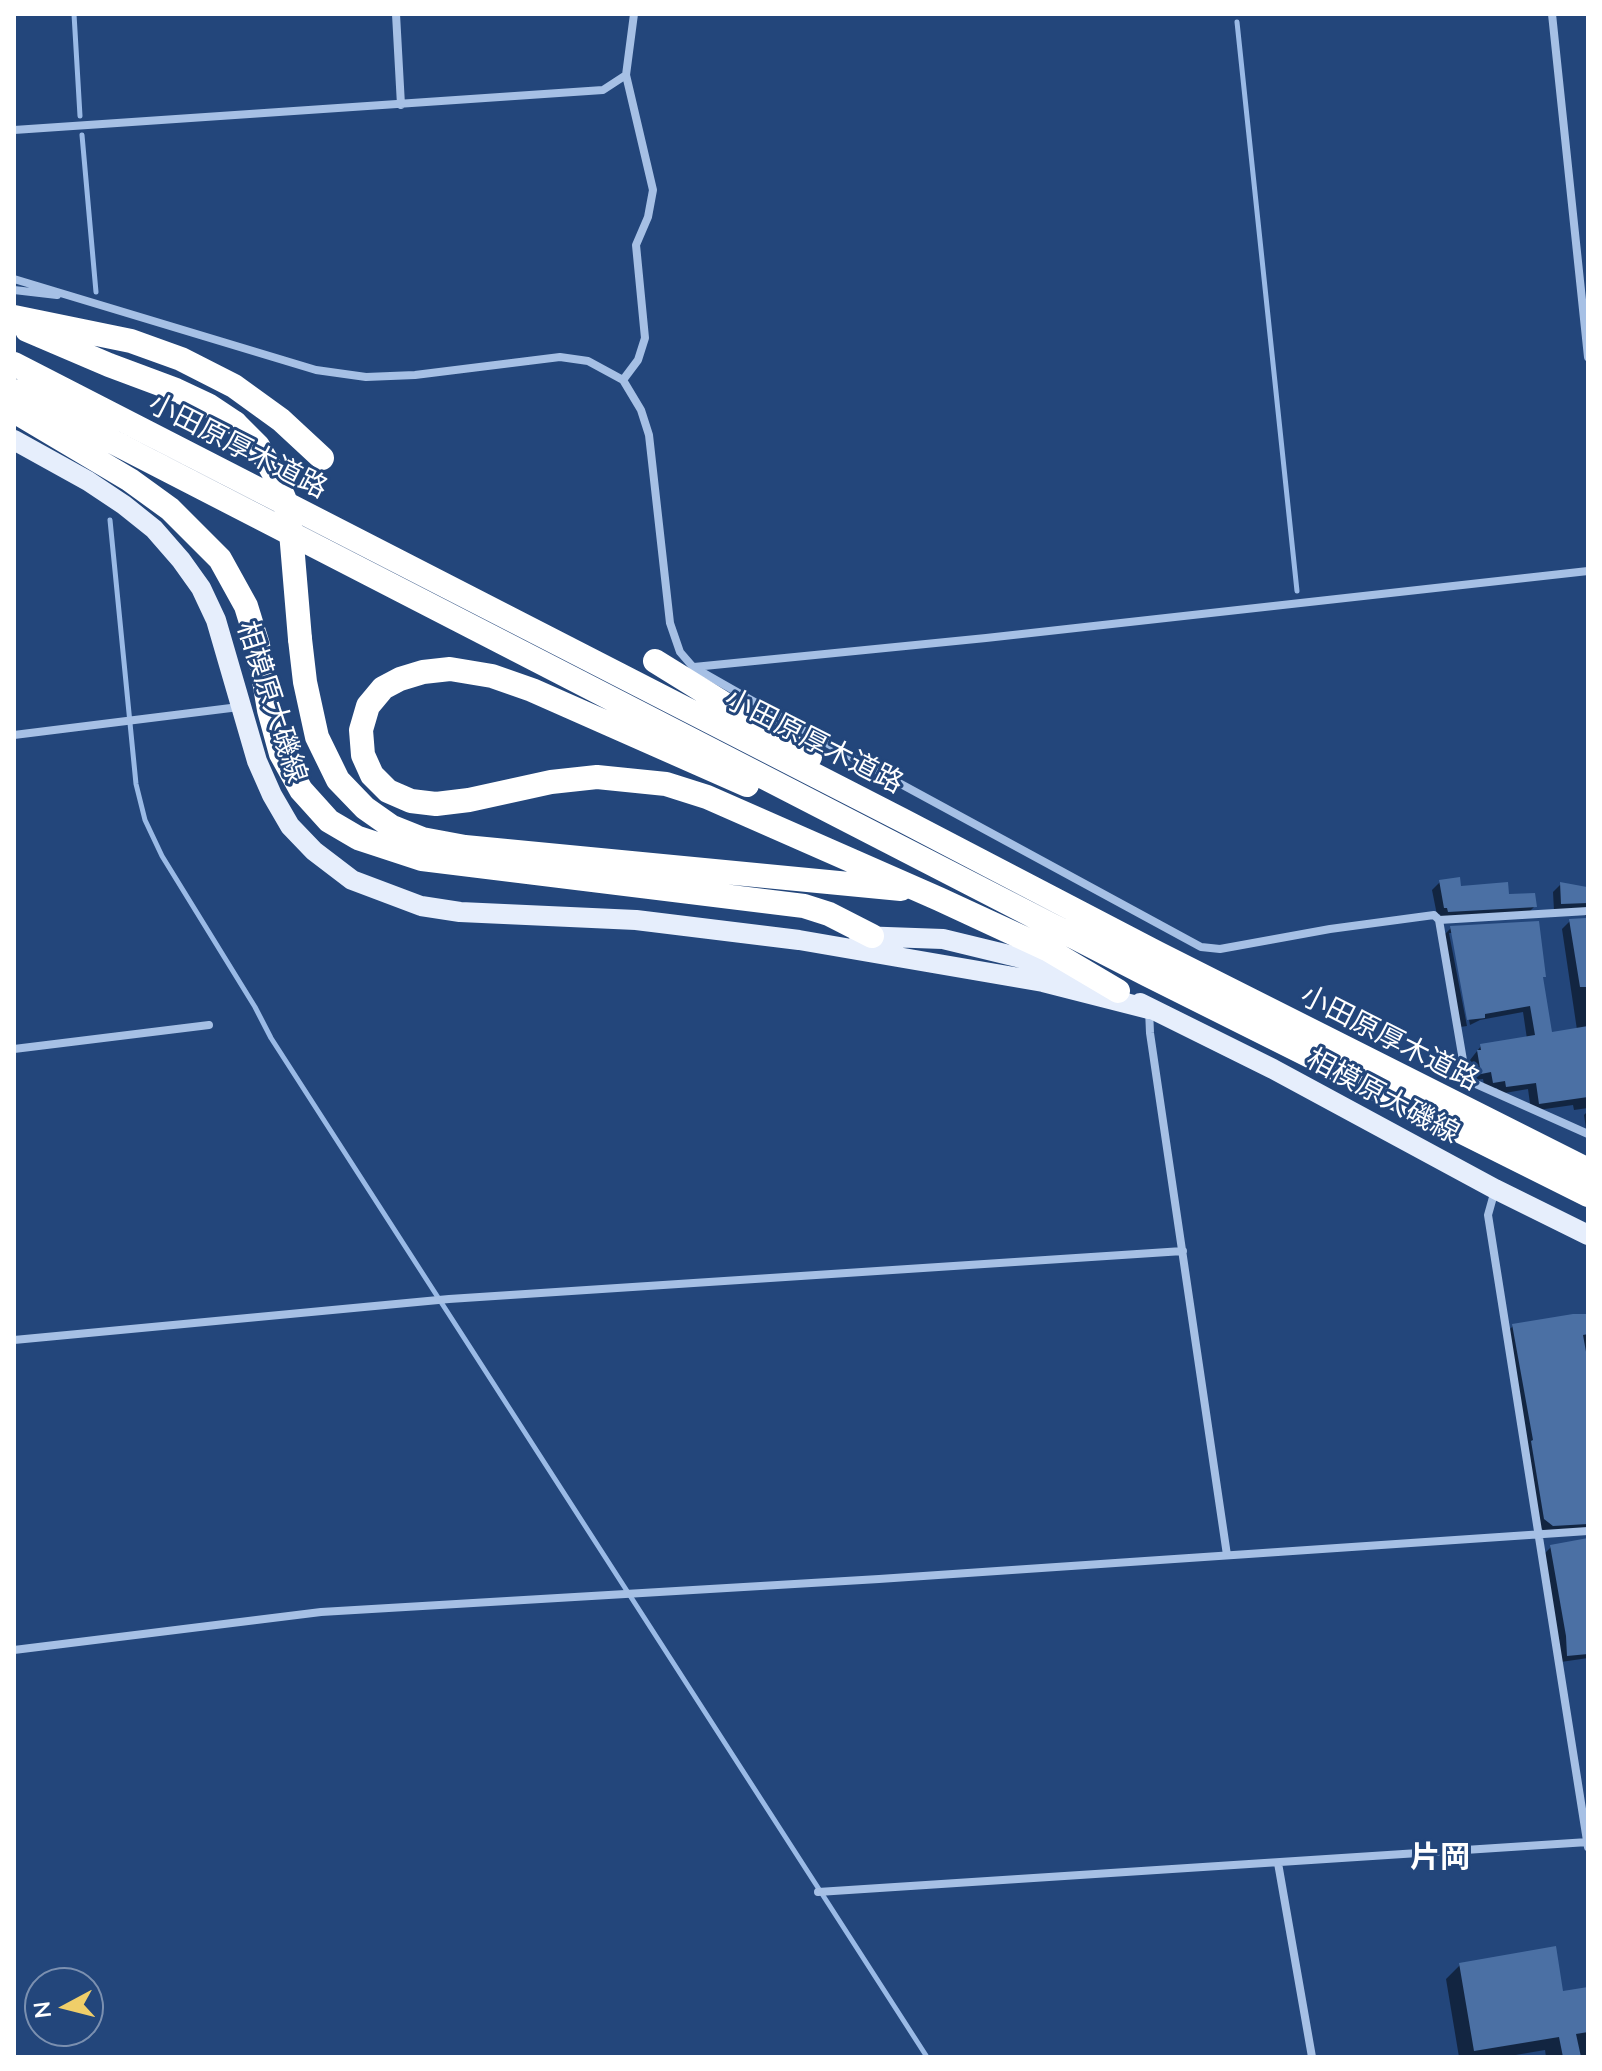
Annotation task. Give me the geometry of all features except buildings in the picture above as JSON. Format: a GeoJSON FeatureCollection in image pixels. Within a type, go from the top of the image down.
{"type":"FeatureCollection","features":[{"type":"Feature","properties":{"kind":"highway"},"geometry":{"type":"LineString","coordinates":[[14,317],[131,341],[181,359],[234,386],[281,420],[322,458]]}},
{"type":"Feature","properties":{"kind":"highway"},"geometry":{"type":"LineString","coordinates":[[14,324],[208,405],[235,423],[258,446],[284,498],[291,532],[305,682],[317,737],[338,780],[365,808],[392,827],[422,839],[465,847],[825,884],[896,888],[939,899]]}},
{"type":"Feature","properties":{"kind":"highway","name":"小田原厚木道路"},"geometry":{"type":"LineString","coordinates":[[14,364],[1157,953],[1588,1170]]}},
{"type":"Feature","properties":{"kind":"highway","name":"小田原厚木道路"},"geometry":{"type":"LineString","coordinates":[[14,391],[894,844],[1588,1195]]}},
{"type":"Feature","properties":{"kind":"highway"},"geometry":{"type":"LineString","coordinates":[[14,411],[130,480],[170,509],[220,559],[246,606],[258,645],[269,710],[281,754],[301,790],[329,821],[358,838],[422,859],[804,906],[829,914],[872,936]]}},
{"type":"Feature","properties":{"kind":"highway"},"geometry":{"type":"LineString","coordinates":[[655,661],[819,763],[904,821]]}},
{"type":"Feature","properties":{"kind":"highway"},"geometry":{"type":"LineString","coordinates":[[894,844],[803,809],[598,718],[492,676],[450,669],[400,679],[383,688],[368,706],[361,730],[363,755],[372,775],[388,791],[411,801],[436,804],[469,800],[551,782],[597,777],[666,784],[707,797],[939,899],[1047,949],[1118,991]]}},
{"type":"Feature","properties":{"kind":"main road","name":"相模原大磯線"},"geometry":{"type":"LineString","coordinates":[[14,440],[88,481],[154,529],[201,588],[216,620],[257,761],[272,795],[290,826],[314,851],[352,880],[390,897],[421,906],[460,912],[636,920],[799,940],[1043,982],[1149,1009]]}},
{"type":"Feature","properties":{"kind":"main road","name":"相模原大磯線"},"geometry":{"type":"LineString","coordinates":[[799,940],[872,936],[943,939],[1046,964],[1118,991],[1588,1235]]}},
{"type":"Feature","properties":{"kind":"main road"},"geometry":{"type":"LineString","coordinates":[[872,936],[894,947],[992,965],[1043,982]]}},
{"type":"Feature","properties":{"kind":"street"},"geometry":{"type":"LineString","coordinates":[[396,14],[401,105]]}},
{"type":"Feature","properties":{"kind":"street"},"geometry":{"type":"LineString","coordinates":[[623,380],[638,360],[645,338],[636,245],[648,217],[653,190],[626,75],[634,14]]}},
{"type":"Feature","properties":{"kind":"street"},"geometry":{"type":"LineString","coordinates":[[1552,14],[1588,357]]}},
{"type":"Feature","properties":{"kind":"street"},"geometry":{"type":"LineString","coordinates":[[14,130],[603,90],[626,75]]}},
{"type":"Feature","properties":{"kind":"street"},"geometry":{"type":"LineString","coordinates":[[14,279],[316,370],[366,377],[415,375],[560,357],[588,361],[623,380],[641,410],[649,435],[670,623],[680,652],[693,667],[853,758],[1201,947],[1220,949],[1330,929],[1434,915],[1439,920],[1465,1072],[1476,1084],[1588,1134]]}},
{"type":"Feature","properties":{"kind":"street"},"geometry":{"type":"LineString","coordinates":[[14,290],[85,299]]}},
{"type":"Feature","properties":{"kind":"street"},"geometry":{"type":"LineString","coordinates":[[693,667],[986,638],[1588,571]]}},
{"type":"Feature","properties":{"kind":"street"},"geometry":{"type":"LineString","coordinates":[[14,735],[242,706]]}},
{"type":"Feature","properties":{"kind":"street"},"geometry":{"type":"LineString","coordinates":[[1439,920],[1588,911]]}},
{"type":"Feature","properties":{"kind":"street"},"geometry":{"type":"LineString","coordinates":[[1149,1009],[1150,1033],[1227,1555]]}},
{"type":"Feature","properties":{"kind":"street"},"geometry":{"type":"LineString","coordinates":[[14,1049],[209,1025]]}},
{"type":"Feature","properties":{"kind":"street"},"geometry":{"type":"LineString","coordinates":[[818,1892],[1588,1844],[1488,1215],[1495,1189]]}},
{"type":"Feature","properties":{"kind":"street"},"geometry":{"type":"LineString","coordinates":[[14,1340],[449,1299],[1183,1251]]}},
{"type":"Feature","properties":{"kind":"street"},"geometry":{"type":"LineString","coordinates":[[14,1650],[321,1612],[849,1581],[1588,1531]]}},
{"type":"Feature","properties":{"kind":"street"},"geometry":{"type":"LineString","coordinates":[[1278,1863],[1312,2057]]}},
{"type":"Feature","properties":{"kind":"waterway"},"geometry":{"type":"LineString","coordinates":[[74,14],[80,116]]}},
{"type":"Feature","properties":{"kind":"waterway"},"geometry":{"type":"LineString","coordinates":[[1237,22],[1297,591]]}},
{"type":"Feature","properties":{"kind":"waterway"},"geometry":{"type":"LineString","coordinates":[[82,135],[96,292]]}},
{"type":"Feature","properties":{"kind":"waterway"},"geometry":{"type":"LineString","coordinates":[[110,520],[136,784],[145,820],[162,856],[271,1038],[927,2057]]}},
{"type":"Feature","properties":{"kind":"district","name":"片岡"},"geometry":{"type":"Point","coordinates":[1440,1857]}}]}
